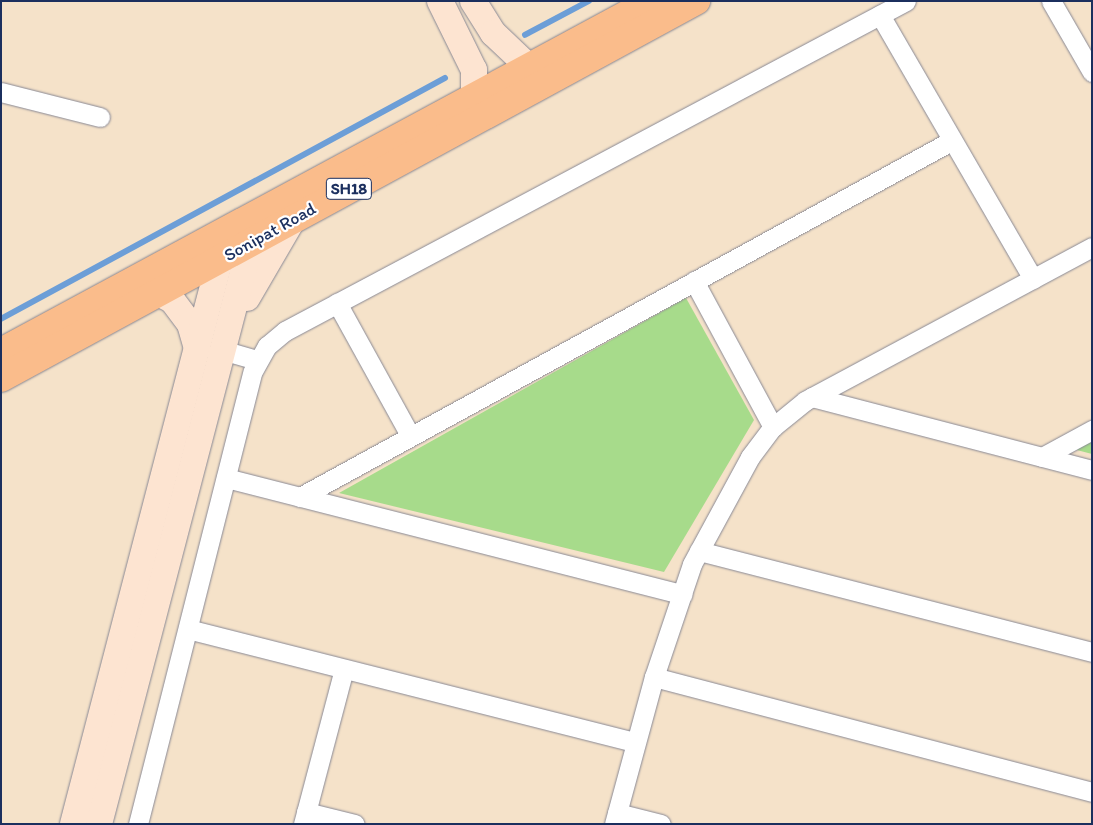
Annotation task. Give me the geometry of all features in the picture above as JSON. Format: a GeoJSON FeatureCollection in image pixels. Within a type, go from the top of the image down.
{"type":"FeatureCollection","features":[{"type":"Feature","properties":{"kind":"main road","name":"Sonipat Road"},"geometry":{"type":"LineString","coordinates":[[1,378],[220,259],[258,214],[652,1]]}},
{"type":"Feature","properties":{"kind":"main road","name":"Sonipat Road"},"geometry":{"type":"LineString","coordinates":[[1,352],[239,236],[293,219],[696,1]]}},
{"type":"Feature","properties":{"kind":"street"},"geometry":{"type":"LineString","coordinates":[[440,1],[474,70],[474,97]]}},
{"type":"Feature","properties":{"kind":"street"},"geometry":{"type":"LineString","coordinates":[[473,1],[493,33],[529,67]]}},
{"type":"Feature","properties":{"kind":"street"},"geometry":{"type":"LineString","coordinates":[[138,824],[256,360],[285,331],[906,1]]}},
{"type":"Feature","properties":{"kind":"street"},"geometry":{"type":"LineString","coordinates":[[1051,1],[1092,72]]}},
{"type":"Feature","properties":{"kind":"street"},"geometry":{"type":"LineString","coordinates":[[880,15],[1033,279]]}},
{"type":"Feature","properties":{"kind":"street"},"geometry":{"type":"LineString","coordinates":[[1,92],[100,117]]}},
{"type":"Feature","properties":{"kind":"street"},"geometry":{"type":"LineString","coordinates":[[300,496],[952,141]]}},
{"type":"Feature","properties":{"kind":"street"},"geometry":{"type":"LineString","coordinates":[[210,349],[293,219]]}},
{"type":"Feature","properties":{"kind":"street"},"geometry":{"type":"LineString","coordinates":[[99,824],[210,349],[239,236]]}},
{"type":"Feature","properties":{"kind":"street"},"geometry":{"type":"LineString","coordinates":[[661,824],[615,818],[654,677],[682,594],[699,550],[750,457],[773,428],[812,398],[1092,248]]}},
{"type":"Feature","properties":{"kind":"street"},"geometry":{"type":"LineString","coordinates":[[73,824],[210,349],[220,259]]}},
{"type":"Feature","properties":{"kind":"street"},"geometry":{"type":"LineString","coordinates":[[694,281],[773,428]]}},
{"type":"Feature","properties":{"kind":"street"},"geometry":{"type":"LineString","coordinates":[[158,293],[172,300],[210,349],[256,360]]}},
{"type":"Feature","properties":{"kind":"street"},"geometry":{"type":"LineString","coordinates":[[337,303],[410,435]]}},
{"type":"Feature","properties":{"kind":"street"},"geometry":{"type":"LineString","coordinates":[[812,398],[1092,470]]}},
{"type":"Feature","properties":{"kind":"street"},"geometry":{"type":"LineString","coordinates":[[1042,457],[1092,430]]}},
{"type":"Feature","properties":{"kind":"street"},"geometry":{"type":"LineString","coordinates":[[226,478],[682,594]]}},
{"type":"Feature","properties":{"kind":"street"},"geometry":{"type":"LineString","coordinates":[[699,550],[1092,652]]}},
{"type":"Feature","properties":{"kind":"street"},"geometry":{"type":"LineString","coordinates":[[188,629],[635,742]]}},
{"type":"Feature","properties":{"kind":"street"},"geometry":{"type":"LineString","coordinates":[[344,669],[305,818],[355,824]]}},
{"type":"Feature","properties":{"kind":"street"},"geometry":{"type":"LineString","coordinates":[[654,677],[1092,792]]}},
{"type":"Feature","properties":{"kind":"green space"},"geometry":{"type":"Polygon","coordinates":[[[686,298],[754,420],[664,572],[339,493],[686,298]]]}},
{"type":"Feature","properties":{"kind":"green space"},"geometry":{"type":"Polygon","coordinates":[[[1092,440],[1092,454],[1073,449],[1092,440]]]}},
{"type":"Feature","properties":{"kind":"waterway"},"geometry":{"type":"LineString","coordinates":[[525,35],[589,1]]}},
{"type":"Feature","properties":{"kind":"waterway"},"geometry":{"type":"LineString","coordinates":[[1,319],[445,78]]}}]}
